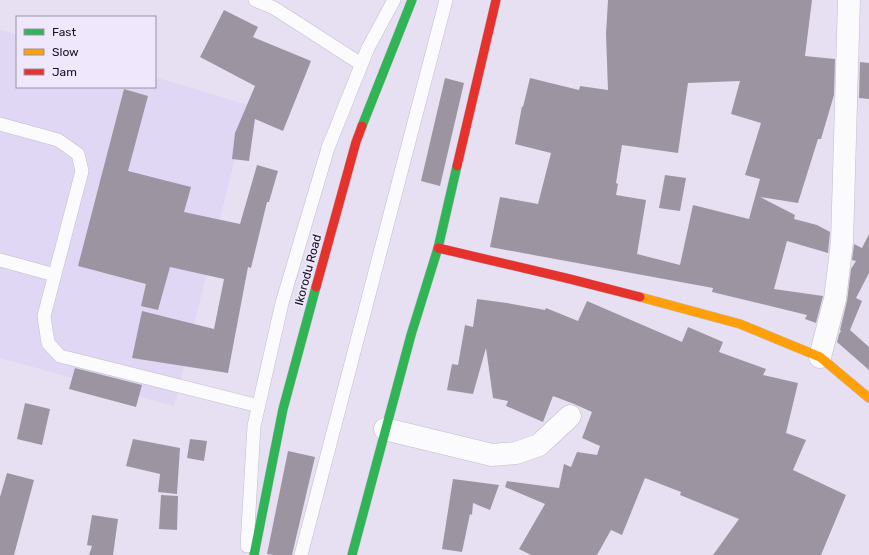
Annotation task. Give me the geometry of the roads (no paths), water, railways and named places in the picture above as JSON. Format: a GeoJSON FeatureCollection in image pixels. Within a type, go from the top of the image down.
{"type":"FeatureCollection","features":[{"type":"Feature","properties":{"kind":"main road","name":"Ikorodu Road"},"geometry":{"type":"LineString","coordinates":[[254,555],[283,409],[356,142],[412,0]]}},
{"type":"Feature","properties":{"kind":"main road"},"geometry":{"type":"LineString","coordinates":[[352,555],[411,335],[438,248],[496,0]]}},
{"type":"Feature","properties":{"kind":"main road"},"geometry":{"type":"LineString","coordinates":[[438,248],[570,279],[740,324],[820,357],[869,398]]}},
{"type":"Feature","properties":{"kind":"street"},"geometry":{"type":"LineString","coordinates":[[820,357],[835,299],[842,242],[849,0]]}},
{"type":"Feature","properties":{"kind":"street"},"geometry":{"type":"LineString","coordinates":[[385,429],[492,455],[516,453],[539,445],[570,416]]}},
{"type":"Feature","properties":{"kind":"lane"},"geometry":{"type":"LineString","coordinates":[[255,0],[274,8],[361,64]]}},
{"type":"Feature","properties":{"kind":"lane"},"geometry":{"type":"LineString","coordinates":[[246,555],[254,426],[282,303],[328,148],[368,48],[394,0]]}},
{"type":"Feature","properties":{"kind":"lane"},"geometry":{"type":"LineString","coordinates":[[301,555],[446,0]]}},
{"type":"Feature","properties":{"kind":"lane"},"geometry":{"type":"LineString","coordinates":[[0,124],[58,140],[78,154],[82,171],[44,316],[48,343],[60,356],[259,406]]}},
{"type":"Feature","properties":{"kind":"lane"},"geometry":{"type":"LineString","coordinates":[[0,260],[55,275]]}}]}
